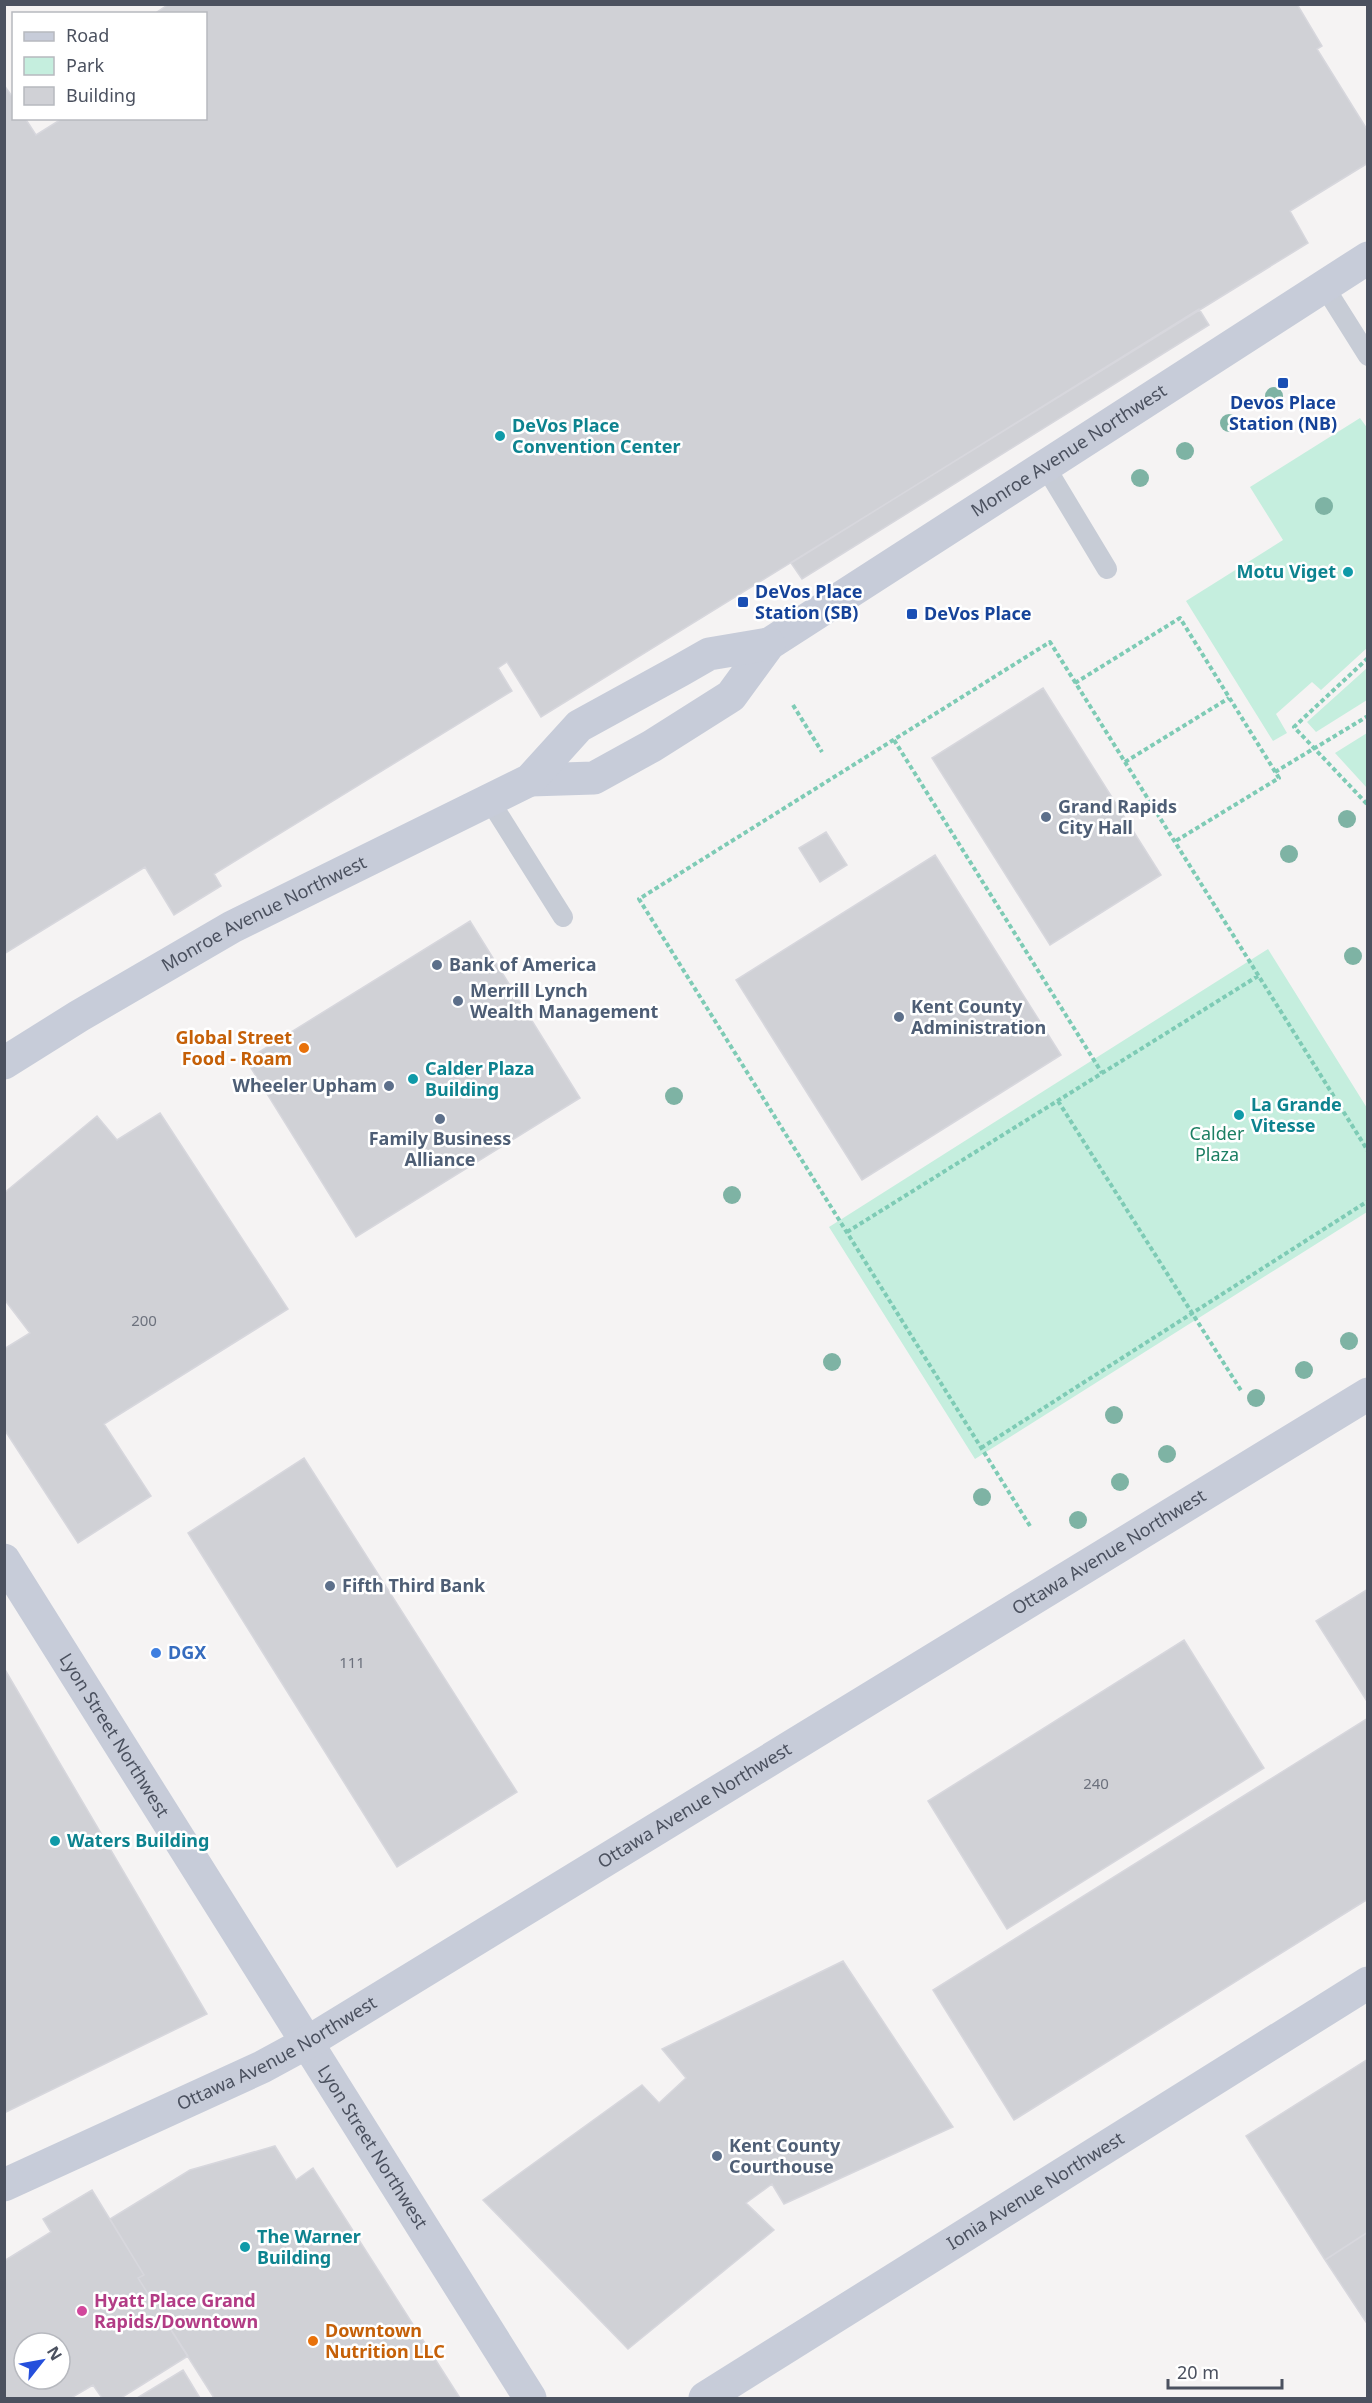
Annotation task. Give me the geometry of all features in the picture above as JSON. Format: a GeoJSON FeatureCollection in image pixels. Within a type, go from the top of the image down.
{"type":"FeatureCollection","features":[{"type":"Feature","properties":{"kind":"street","name":"Monroe Avenue Northwest"},"geometry":{"type":"LineString","coordinates":[[530,780],[594,778],[652,746],[731,696],[769,644],[1368,258]]}},
{"type":"Feature","properties":{"kind":"street","name":"Monroe Avenue Northwest"},"geometry":{"type":"LineString","coordinates":[[4,1063],[79,1016],[232,927],[530,780],[579,726],[709,654],[769,644]]}},
{"type":"Feature","properties":{"kind":"street","name":"Ottawa Avenue Northwest"},"geometry":{"type":"LineString","coordinates":[[4,2185],[262,2067],[308,2042],[1368,1394]]}},
{"type":"Feature","properties":{"kind":"street","name":"Lyon Street Northwest"},"geometry":{"type":"LineString","coordinates":[[4,1560],[530,2398]]}},
{"type":"Feature","properties":{"kind":"street","name":"Ionia Avenue Northwest"},"geometry":{"type":"LineString","coordinates":[[705,2398],[1368,1983]]}},
{"type":"Feature","properties":{"kind":"lane"},"geometry":{"type":"LineString","coordinates":[[1324,286],[1368,356]]}},
{"type":"Feature","properties":{"kind":"lane"},"geometry":{"type":"LineString","coordinates":[[1045,466],[1107,569]]}},
{"type":"Feature","properties":{"kind":"lane"},"geometry":{"type":"LineString","coordinates":[[490,801],[563,917]]}},
{"type":"Feature","properties":{"kind":"path"},"geometry":{"type":"LineString","coordinates":[[1075,683],[1180,618],[1279,778],[1174,842]]}},
{"type":"Feature","properties":{"kind":"path"},"geometry":{"type":"LineString","coordinates":[[1030,1526],[639,899],[1050,642],[1368,1151]]}},
{"type":"Feature","properties":{"kind":"path"},"geometry":{"type":"LineString","coordinates":[[1368,658],[1294,727],[1368,805]]}},
{"type":"Feature","properties":{"kind":"path"},"geometry":{"type":"LineString","coordinates":[[1125,762],[1229,698]]}},
{"type":"Feature","properties":{"kind":"path"},"geometry":{"type":"LineString","coordinates":[[793,705],[822,752]]}},
{"type":"Feature","properties":{"kind":"path"},"geometry":{"type":"LineString","coordinates":[[1275,772],[1368,716]]}},
{"type":"Feature","properties":{"kind":"path"},"geometry":{"type":"LineString","coordinates":[[894,740],[1102,1073]]}},
{"type":"Feature","properties":{"kind":"path"},"geometry":{"type":"LineString","coordinates":[[847,1232],[1258,976]]}},
{"type":"Feature","properties":{"kind":"path"},"geometry":{"type":"LineString","coordinates":[[1058,1101],[1242,1392]]}},
{"type":"Feature","properties":{"kind":"path"},"geometry":{"type":"LineString","coordinates":[[981,1448],[1368,1201]]}},
{"type":"Feature","properties":{"kind":"green space"},"geometry":{"type":"Polygon","coordinates":[[[1360,418],[1368,429],[1367,648],[1321,690],[1312,682],[1276,714],[1287,733],[1273,741],[1186,601],[1283,540],[1250,487],[1360,418]]]}},
{"type":"Feature","properties":{"kind":"green space"},"geometry":{"type":"Polygon","coordinates":[[[1367,668],[1367,700],[1316,732],[1307,722],[1367,668]]]}},
{"type":"Feature","properties":{"kind":"green space"},"geometry":{"type":"Polygon","coordinates":[[[1367,733],[1367,788],[1335,753],[1367,733]]]}},
{"type":"Feature","properties":{"kind":"green space","name":"Calder Plaza"},"geometry":{"type":"Polygon","coordinates":[[[1268,949],[1367,1108],[1367,1212],[975,1459],[829,1227],[1268,949]]]}},
{"type":"Feature","properties":{"kind":"building","name":"DeVos Place Convention Center"},"geometry":{"type":"Polygon","coordinates":[[[169,4],[1297,4],[1322,46],[1317,49],[1368,131],[1368,163],[1290,211],[1308,243],[541,717],[507,662],[498,668],[512,691],[214,874],[221,886],[174,915],[145,867],[4,954],[4,85],[12,96],[12,120],[26,120],[36,135],[60,120],[207,120],[207,12],[157,12],[169,4]]]}},
{"type":"Feature","properties":{"kind":"building"},"geometry":{"type":"Polygon","coordinates":[[[1199,309],[1209,325],[802,579],[791,563],[1199,309]]]}},
{"type":"Feature","properties":{"kind":"building","name":"Grand Rapids City Hall"},"geometry":{"type":"Polygon","coordinates":[[[1043,688],[1161,875],[1050,945],[932,758],[1043,688]]]}},
{"type":"Feature","properties":{"kind":"building"},"geometry":{"type":"Polygon","coordinates":[[[826,832],[847,865],[820,882],[799,848],[826,832]]]}},
{"type":"Feature","properties":{"kind":"building","name":"Kent County Administration"},"geometry":{"type":"Polygon","coordinates":[[[935,855],[1061,1055],[862,1180],[736,980],[935,855]]]}},
{"type":"Feature","properties":{"kind":"building","name":"Calder Plaza Building"},"geometry":{"type":"Polygon","coordinates":[[[470,921],[580,1098],[356,1237],[246,1060],[470,921]]]}},
{"type":"Feature","properties":{"kind":"building"},"geometry":{"type":"Polygon","coordinates":[[[160,1113],[288,1309],[104,1424],[151,1496],[78,1543],[4,1429],[4,1349],[30,1333],[4,1299],[4,1193],[97,1116],[117,1140],[160,1113]]]}},
{"type":"Feature","properties":{"kind":"building"},"geometry":{"type":"Polygon","coordinates":[[[304,1458],[517,1792],[397,1867],[188,1533],[304,1458]]]}},
{"type":"Feature","properties":{"kind":"building"},"geometry":{"type":"Polygon","coordinates":[[[1368,1589],[1368,1703],[1316,1621],[1368,1589]]]}},
{"type":"Feature","properties":{"kind":"building"},"geometry":{"type":"Polygon","coordinates":[[[1184,1640],[1264,1768],[1007,1929],[928,1801],[1184,1640]]]}},
{"type":"Feature","properties":{"kind":"building","name":"Waters Building"},"geometry":{"type":"Polygon","coordinates":[[[4,1668],[207,2014],[4,2113],[4,1668]]]}},
{"type":"Feature","properties":{"kind":"building"},"geometry":{"type":"Polygon","coordinates":[[[1368,1718],[1368,1899],[1014,2120],[933,1990],[1368,1718]]]}},
{"type":"Feature","properties":{"kind":"building","name":"Kent County Courthouse"},"geometry":{"type":"Polygon","coordinates":[[[843,1961],[953,2127],[784,2204],[772,2184],[746,2203],[774,2230],[628,2349],[483,2200],[642,2085],[659,2103],[686,2078],[662,2049],[843,1961]]]}},
{"type":"Feature","properties":{"kind":"building"},"geometry":{"type":"Polygon","coordinates":[[[1368,2059],[1368,2232],[1325,2260],[1246,2136],[1368,2059]]]}},
{"type":"Feature","properties":{"kind":"building","name":"The Warner Building"},"geometry":{"type":"Polygon","coordinates":[[[275,2146],[296,2180],[313,2168],[460,2398],[214,2398],[138,2278],[144,2275],[110,2219],[190,2170],[275,2146]]]}},
{"type":"Feature","properties":{"kind":"building","name":"Hyatt Place Grand Rapids/Downtown"},"geometry":{"type":"Polygon","coordinates":[[[92,2190],[144,2275],[138,2278],[188,2356],[121,2398],[102,2398],[93,2385],[71,2398],[4,2398],[4,2261],[51,2232],[43,2219],[92,2190]]]}},
{"type":"Feature","properties":{"kind":"building"},"geometry":{"type":"Polygon","coordinates":[[[1368,2232],[1368,2321],[1366,2322],[1325,2260],[1368,2232]]]}},
{"type":"Feature","properties":{"kind":"building"},"geometry":{"type":"Polygon","coordinates":[[[183,2370],[200,2398],[137,2398],[183,2370]]]}},
{"type":"Feature","properties":{"kind":"place","name":"Devos Place Station (NB)"},"geometry":{"type":"Point","coordinates":[1283,383]}},
{"type":"Feature","properties":{"kind":"place","name":"DeVos Place Convention Center"},"geometry":{"type":"Point","coordinates":[500,436]}},
{"type":"Feature","properties":{"kind":"place","name":"Motu Viget"},"geometry":{"type":"Point","coordinates":[1348,572]}},
{"type":"Feature","properties":{"kind":"place","name":"DeVos Place Station (SB)"},"geometry":{"type":"Point","coordinates":[743,602]}},
{"type":"Feature","properties":{"kind":"place","name":"DeVos Place"},"geometry":{"type":"Point","coordinates":[912,614]}},
{"type":"Feature","properties":{"kind":"place","name":"Grand Rapids City Hall"},"geometry":{"type":"Point","coordinates":[1046,817]}},
{"type":"Feature","properties":{"kind":"place","name":"Bank of America"},"geometry":{"type":"Point","coordinates":[437,965]}},
{"type":"Feature","properties":{"kind":"place","name":"Merrill Lynch Wealth Management"},"geometry":{"type":"Point","coordinates":[458,1001]}},
{"type":"Feature","properties":{"kind":"place","name":"Kent County Administration"},"geometry":{"type":"Point","coordinates":[899,1017]}},
{"type":"Feature","properties":{"kind":"place","name":"Global Street Food - Roam"},"geometry":{"type":"Point","coordinates":[304,1048]}},
{"type":"Feature","properties":{"kind":"place","name":"Calder Plaza Building"},"geometry":{"type":"Point","coordinates":[413,1079]}},
{"type":"Feature","properties":{"kind":"place","name":"Wheeler Upham"},"geometry":{"type":"Point","coordinates":[389,1086]}},
{"type":"Feature","properties":{"kind":"place","name":"La Grande Vitesse"},"geometry":{"type":"Point","coordinates":[1239,1115]}},
{"type":"Feature","properties":{"kind":"place","name":"Family Business Alliance"},"geometry":{"type":"Point","coordinates":[440,1119]}},
{"type":"Feature","properties":{"kind":"place","name":"Fifth Third Bank"},"geometry":{"type":"Point","coordinates":[330,1586]}},
{"type":"Feature","properties":{"kind":"place","name":"DGX"},"geometry":{"type":"Point","coordinates":[156,1653]}},
{"type":"Feature","properties":{"kind":"place","name":"Waters Building"},"geometry":{"type":"Point","coordinates":[55,1841]}},
{"type":"Feature","properties":{"kind":"place","name":"Kent County Courthouse"},"geometry":{"type":"Point","coordinates":[717,2156]}},
{"type":"Feature","properties":{"kind":"place","name":"The Warner Building"},"geometry":{"type":"Point","coordinates":[245,2247]}},
{"type":"Feature","properties":{"kind":"place","name":"Hyatt Place Grand Rapids/Downtown"},"geometry":{"type":"Point","coordinates":[82,2311]}},
{"type":"Feature","properties":{"kind":"place","name":"Downtown Nutrition LLC"},"geometry":{"type":"Point","coordinates":[313,2341]}}]}
